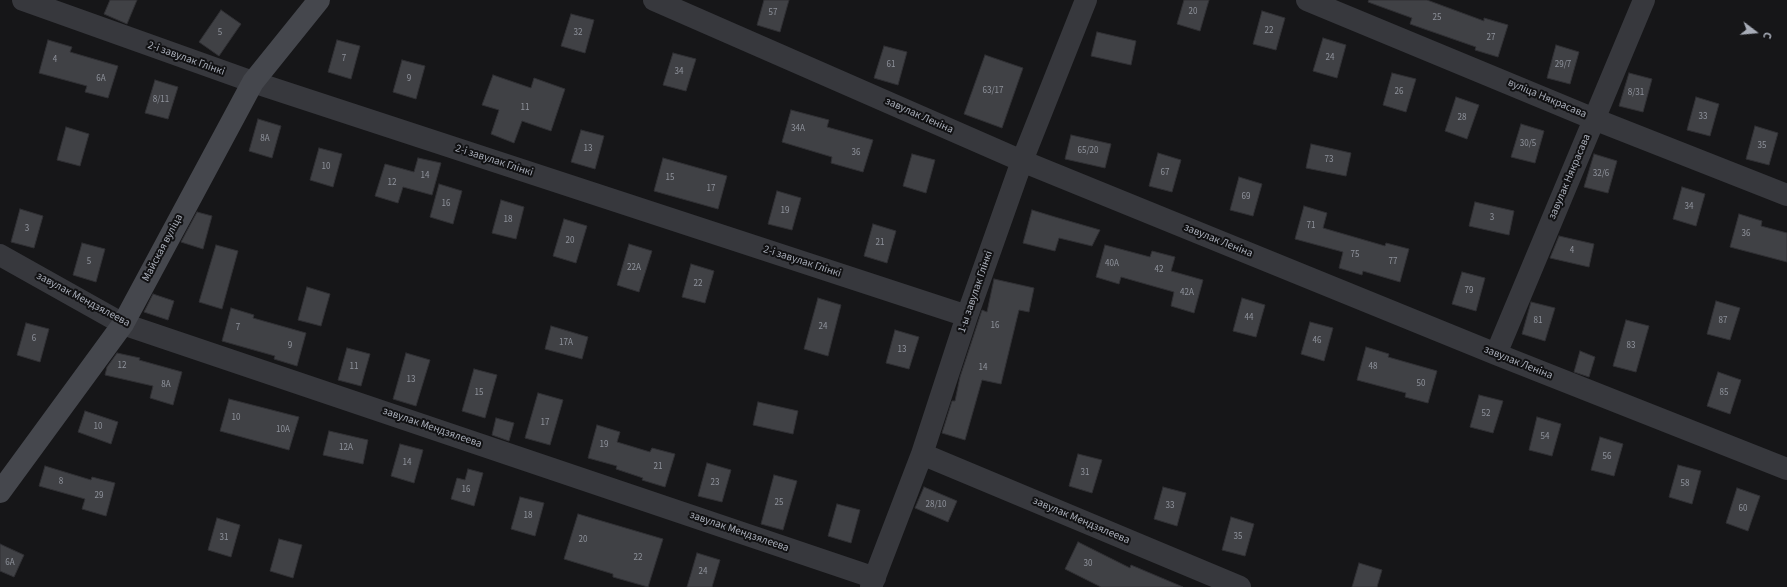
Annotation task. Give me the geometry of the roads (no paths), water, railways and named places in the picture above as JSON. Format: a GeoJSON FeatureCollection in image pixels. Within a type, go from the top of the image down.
{"type":"FeatureCollection","features":[{"type":"Feature","properties":{"kind":"street","name":"2-і завулак Глінкі"},"geometry":{"type":"LineString","coordinates":[[23,0],[253,82],[967,316]]}},
{"type":"Feature","properties":{"kind":"street","name":"Майская вуліца"},"geometry":{"type":"LineString","coordinates":[[0,492],[123,324],[253,82],[319,0]]}},
{"type":"Feature","properties":{"kind":"street","name":"завулак Леніна"},"geometry":{"type":"LineString","coordinates":[[654,0],[1022,161],[1496,354],[1787,469]]}},
{"type":"Feature","properties":{"kind":"street","name":"1-ы завулак Глінкі"},"geometry":{"type":"LineString","coordinates":[[873,582],[922,454],[967,316],[1022,161],[1086,0]]}},
{"type":"Feature","properties":{"kind":"street","name":"вуліца Някрасава"},"geometry":{"type":"LineString","coordinates":[[1308,0],[1594,119],[1787,195]]}},
{"type":"Feature","properties":{"kind":"street","name":"завулак Някрасава"},"geometry":{"type":"LineString","coordinates":[[1496,354],[1644,0]]}},
{"type":"Feature","properties":{"kind":"street","name":"завулак Мендзялеева"},"geometry":{"type":"LineString","coordinates":[[0,254],[123,324],[873,582]]}},
{"type":"Feature","properties":{"kind":"street","name":"завулак Мендзялеева"},"geometry":{"type":"LineString","coordinates":[[922,454],[1240,587]]}}]}
